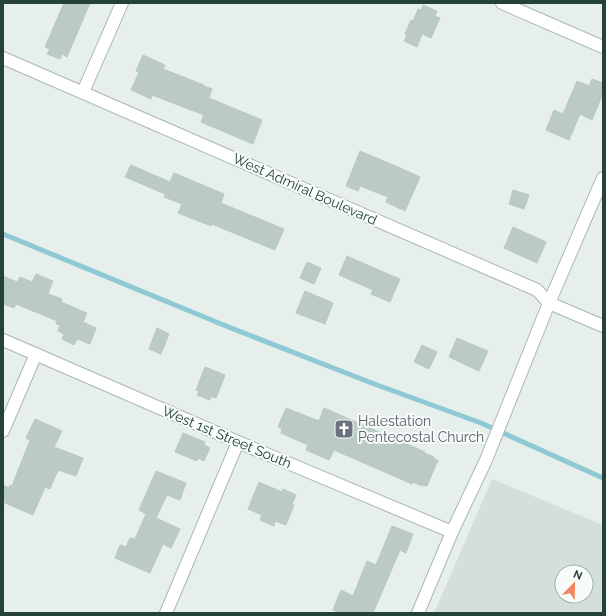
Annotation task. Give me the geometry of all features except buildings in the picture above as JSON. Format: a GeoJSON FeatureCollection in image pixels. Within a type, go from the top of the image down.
{"type":"FeatureCollection","features":[{"type":"Feature","properties":{"kind":"street"},"geometry":{"type":"LineString","coordinates":[[83,92],[122,3]]}},
{"type":"Feature","properties":{"kind":"street"},"geometry":{"type":"LineString","coordinates":[[502,3],[603,47]]}},
{"type":"Feature","properties":{"kind":"street","name":"West Admiral Boulevard"},"geometry":{"type":"LineString","coordinates":[[3,58],[537,290],[549,303],[603,326]]}},
{"type":"Feature","properties":{"kind":"street"},"geometry":{"type":"LineString","coordinates":[[418,613],[452,532],[486,460],[549,303],[603,178]]}},
{"type":"Feature","properties":{"kind":"street","name":"West 1st Street South"},"geometry":{"type":"LineString","coordinates":[[3,340],[238,442],[452,532]]}},
{"type":"Feature","properties":{"kind":"street"},"geometry":{"type":"LineString","coordinates":[[3,431],[36,354]]}},
{"type":"Feature","properties":{"kind":"street"},"geometry":{"type":"LineString","coordinates":[[166,613],[238,442]]}},
{"type":"Feature","properties":{"kind":"shaded area"},"geometry":{"type":"Polygon","coordinates":[[[492,479],[603,525],[603,613],[434,613],[492,479]]]}},
{"type":"Feature","properties":{"kind":"waterway"},"geometry":{"type":"LineString","coordinates":[[3,234],[226,326],[369,382],[481,423],[603,478]]}},
{"type":"Feature","properties":{"kind":"place","name":"Halestation Pentecostal Church"},"geometry":{"type":"Point","coordinates":[344,429]}}]}
